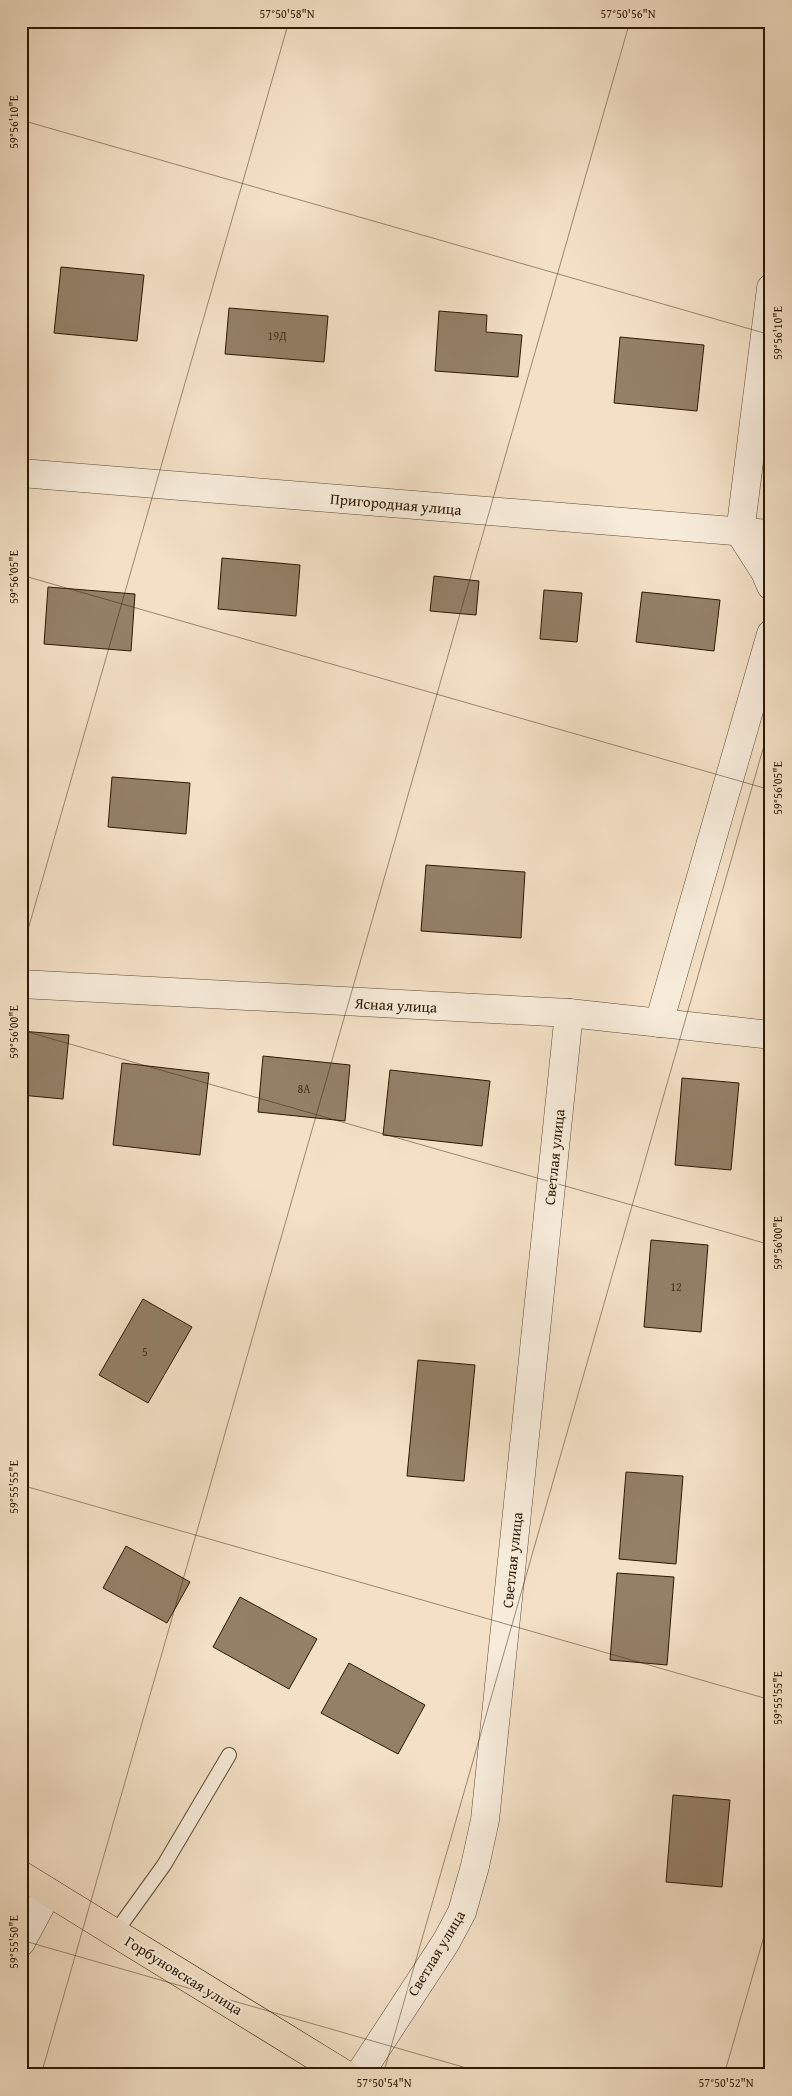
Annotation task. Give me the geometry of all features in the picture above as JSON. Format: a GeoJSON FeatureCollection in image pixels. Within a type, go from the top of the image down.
{"type":"FeatureCollection","features":[{"type":"Feature","properties":{"kind":"main road","name":"Горбуновская улица"},"geometry":{"type":"LineString","coordinates":[[21,1876],[346,2075]]}},
{"type":"Feature","properties":{"kind":"street"},"geometry":{"type":"LineString","coordinates":[[771,288],[740,533],[765,572],[771,586]]}},
{"type":"Feature","properties":{"kind":"street","name":"Пригородная улица"},"geometry":{"type":"LineString","coordinates":[[21,473],[740,533],[771,534]]}},
{"type":"Feature","properties":{"kind":"street"},"geometry":{"type":"LineString","coordinates":[[659,1024],[771,634]]}},
{"type":"Feature","properties":{"kind":"street","name":"Ясная улица"},"geometry":{"type":"LineString","coordinates":[[21,984],[569,1013],[771,1035]]}},
{"type":"Feature","properties":{"kind":"street","name":"Светлая улица"},"geometry":{"type":"LineString","coordinates":[[359,2075],[446,1942],[462,1912],[485,1820],[569,1013]]}},
{"type":"Feature","properties":{"kind":"street"},"geometry":{"type":"LineString","coordinates":[[21,1942],[48,1892]]}},
{"type":"Feature","properties":{"kind":"lane"},"geometry":{"type":"LineString","coordinates":[[114,1933],[164,1865],[229,1755]]}},
{"type":"Feature","properties":{"kind":"building"},"geometry":{"type":"Polygon","coordinates":[[[61,267],[144,275],[137,341],[54,333],[61,267]]]}},
{"type":"Feature","properties":{"kind":"building"},"geometry":{"type":"Polygon","coordinates":[[[229,308],[328,316],[324,362],[225,354],[229,308]]]}},
{"type":"Feature","properties":{"kind":"building"},"geometry":{"type":"Polygon","coordinates":[[[439,311],[487,315],[486,332],[522,335],[518,377],[435,371],[439,311]]]}},
{"type":"Feature","properties":{"kind":"building"},"geometry":{"type":"Polygon","coordinates":[[[620,337],[704,345],[697,411],[614,403],[620,337]]]}},
{"type":"Feature","properties":{"kind":"building"},"geometry":{"type":"Polygon","coordinates":[[[222,558],[300,565],[296,616],[218,609],[222,558]]]}},
{"type":"Feature","properties":{"kind":"building"},"geometry":{"type":"Polygon","coordinates":[[[434,576],[479,581],[476,615],[430,611],[434,576]]]}},
{"type":"Feature","properties":{"kind":"building"},"geometry":{"type":"Polygon","coordinates":[[[48,587],[135,594],[131,651],[44,644],[48,587]]]}},
{"type":"Feature","properties":{"kind":"building"},"geometry":{"type":"Polygon","coordinates":[[[544,590],[582,593],[577,642],[540,639],[544,590]]]}},
{"type":"Feature","properties":{"kind":"building"},"geometry":{"type":"Polygon","coordinates":[[[642,592],[720,600],[714,651],[636,642],[642,592]]]}},
{"type":"Feature","properties":{"kind":"building"},"geometry":{"type":"Polygon","coordinates":[[[112,777],[190,783],[186,834],[108,827],[112,777]]]}},
{"type":"Feature","properties":{"kind":"building"},"geometry":{"type":"Polygon","coordinates":[[[426,865],[525,872],[521,938],[421,931],[426,865]]]}},
{"type":"Feature","properties":{"kind":"building"},"geometry":{"type":"Polygon","coordinates":[[[21,1031],[69,1035],[63,1099],[21,1095],[21,1031]]]}},
{"type":"Feature","properties":{"kind":"building"},"geometry":{"type":"Polygon","coordinates":[[[263,1056],[350,1065],[345,1121],[258,1112],[263,1056]]]}},
{"type":"Feature","properties":{"kind":"building"},"geometry":{"type":"Polygon","coordinates":[[[122,1063],[209,1073],[200,1155],[113,1145],[122,1063]]]}},
{"type":"Feature","properties":{"kind":"building"},"geometry":{"type":"Polygon","coordinates":[[[390,1070],[490,1081],[482,1146],[383,1135],[390,1070]]]}},
{"type":"Feature","properties":{"kind":"building"},"geometry":{"type":"Polygon","coordinates":[[[682,1078],[739,1083],[731,1170],[675,1165],[682,1078]]]}},
{"type":"Feature","properties":{"kind":"building"},"geometry":{"type":"Polygon","coordinates":[[[651,1240],[708,1245],[701,1332],[644,1327],[651,1240]]]}},
{"type":"Feature","properties":{"kind":"building"},"geometry":{"type":"Polygon","coordinates":[[[143,1299],[192,1327],[148,1403],[99,1375],[143,1299]]]}},
{"type":"Feature","properties":{"kind":"building"},"geometry":{"type":"Polygon","coordinates":[[[418,1360],[475,1365],[464,1481],[407,1476],[418,1360]]]}},
{"type":"Feature","properties":{"kind":"building"},"geometry":{"type":"Polygon","coordinates":[[[626,1472],[683,1476],[676,1564],[619,1559],[626,1472]]]}},
{"type":"Feature","properties":{"kind":"building"},"geometry":{"type":"Polygon","coordinates":[[[126,1546],[190,1582],[167,1623],[103,1588],[126,1546]]]}},
{"type":"Feature","properties":{"kind":"building"},"geometry":{"type":"Polygon","coordinates":[[[617,1573],[674,1577],[667,1665],[610,1660],[617,1573]]]}},
{"type":"Feature","properties":{"kind":"building"},"geometry":{"type":"Polygon","coordinates":[[[240,1597],[317,1639],[289,1689],[213,1647],[240,1597]]]}},
{"type":"Feature","properties":{"kind":"building"},"geometry":{"type":"Polygon","coordinates":[[[349,1663],[425,1705],[398,1754],[321,1713],[349,1663]]]}},
{"type":"Feature","properties":{"kind":"building"},"geometry":{"type":"Polygon","coordinates":[[[673,1795],[730,1800],[722,1887],[666,1882],[673,1795]]]}}]}
